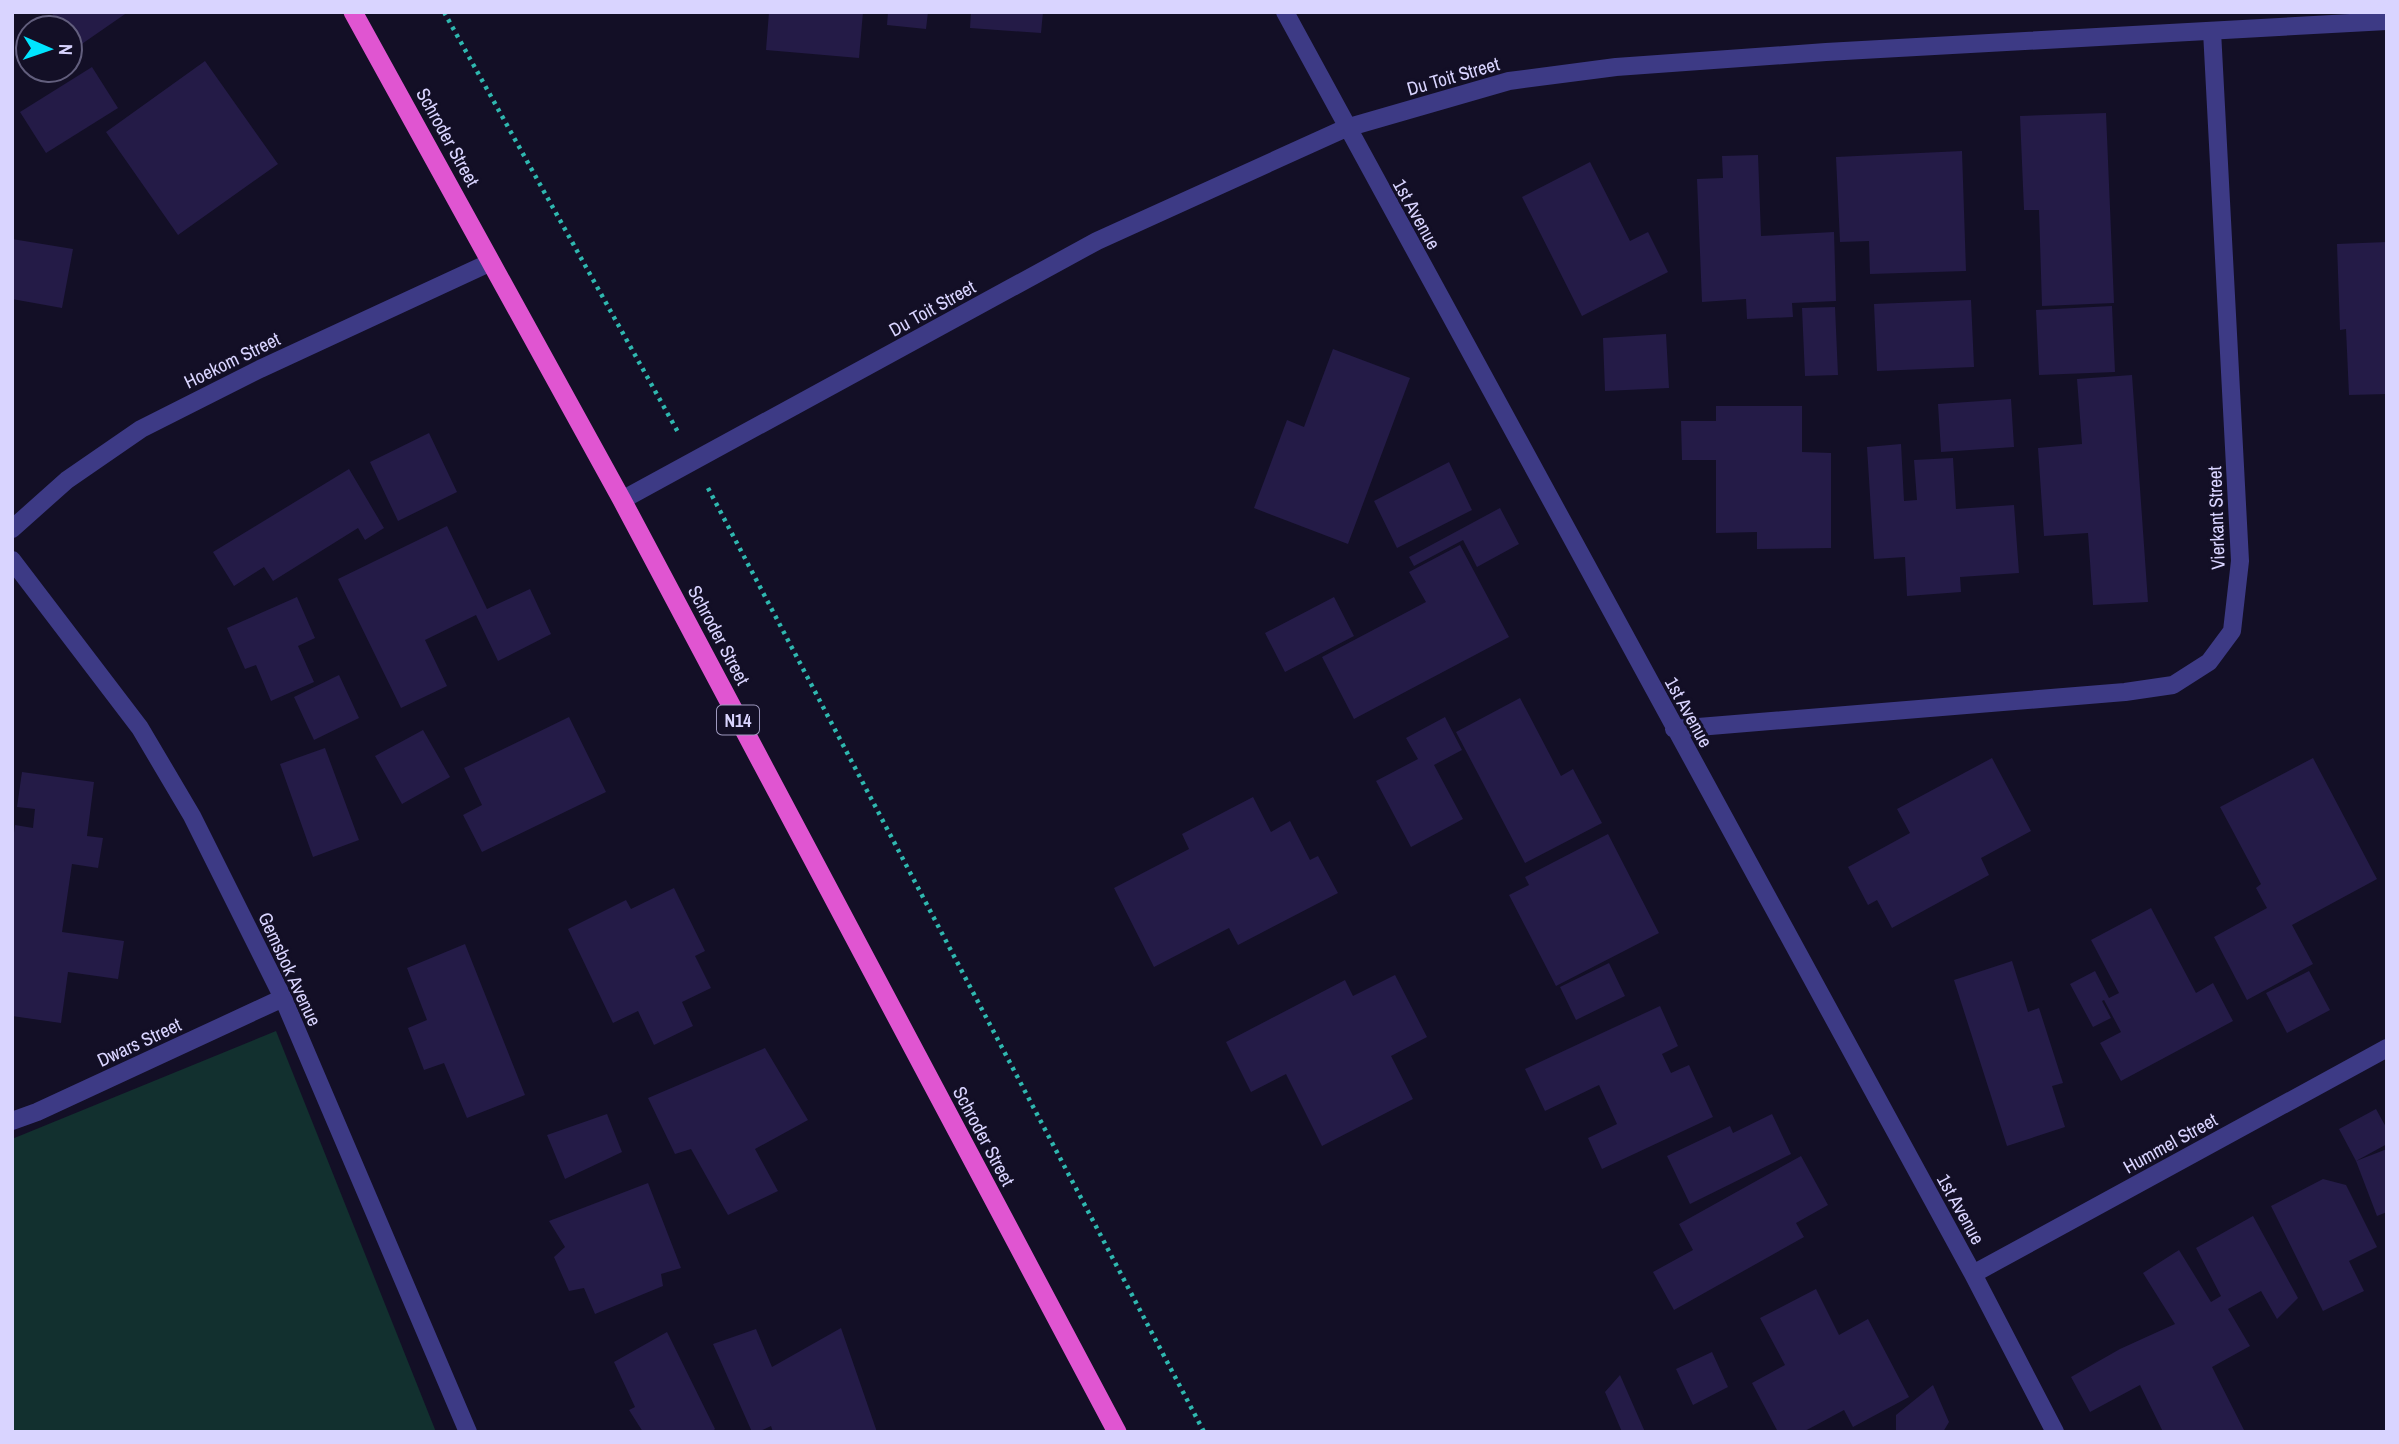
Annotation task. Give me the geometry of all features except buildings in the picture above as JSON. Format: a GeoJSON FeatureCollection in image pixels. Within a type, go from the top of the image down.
{"type":"FeatureCollection","features":[{"type":"Feature","properties":{"kind":"highway","name":"Schroder Street"},"geometry":{"type":"LineString","coordinates":[[353,12],[622,500],[1117,1432]]}},
{"type":"Feature","properties":{"kind":"street","name":"1st Avenue"},"geometry":{"type":"LineString","coordinates":[[1285,12],[1973,1274],[2054,1432]]}},
{"type":"Feature","properties":{"kind":"street","name":"Du Toit Street"},"geometry":{"type":"LineString","coordinates":[[622,500],[1097,241],[1346,128],[1509,82],[1616,67],[1826,52],[2387,21]]}},
{"type":"Feature","properties":{"kind":"street","name":"Vierkant Street"},"geometry":{"type":"LineString","coordinates":[[1674,729],[2125,692],[2173,685],[2210,662],[2231,631],[2240,561],[2212,32]]}},
{"type":"Feature","properties":{"kind":"street","name":"Hoekom Street"},"geometry":{"type":"LineString","coordinates":[[12,529],[67,480],[141,429],[260,369],[491,262]]}},
{"type":"Feature","properties":{"kind":"street","name":"Gemsbok Avenue"},"geometry":{"type":"LineString","coordinates":[[12,560],[140,728],[192,816],[283,999],[468,1432]]}},
{"type":"Feature","properties":{"kind":"street","name":"Dwars Street"},"geometry":{"type":"LineString","coordinates":[[12,1121],[283,999]]}},
{"type":"Feature","properties":{"kind":"street","name":"Hummel Street"},"geometry":{"type":"LineString","coordinates":[[1973,1274],[2387,1048]]}},
{"type":"Feature","properties":{"kind":"path"},"geometry":{"type":"LineString","coordinates":[[444,12],[694,462],[1204,1432]]}},
{"type":"Feature","properties":{"kind":"green space"},"geometry":{"type":"Polygon","coordinates":[[[276,1031],[436,1432],[12,1432],[12,1139],[276,1031]]]}}]}
